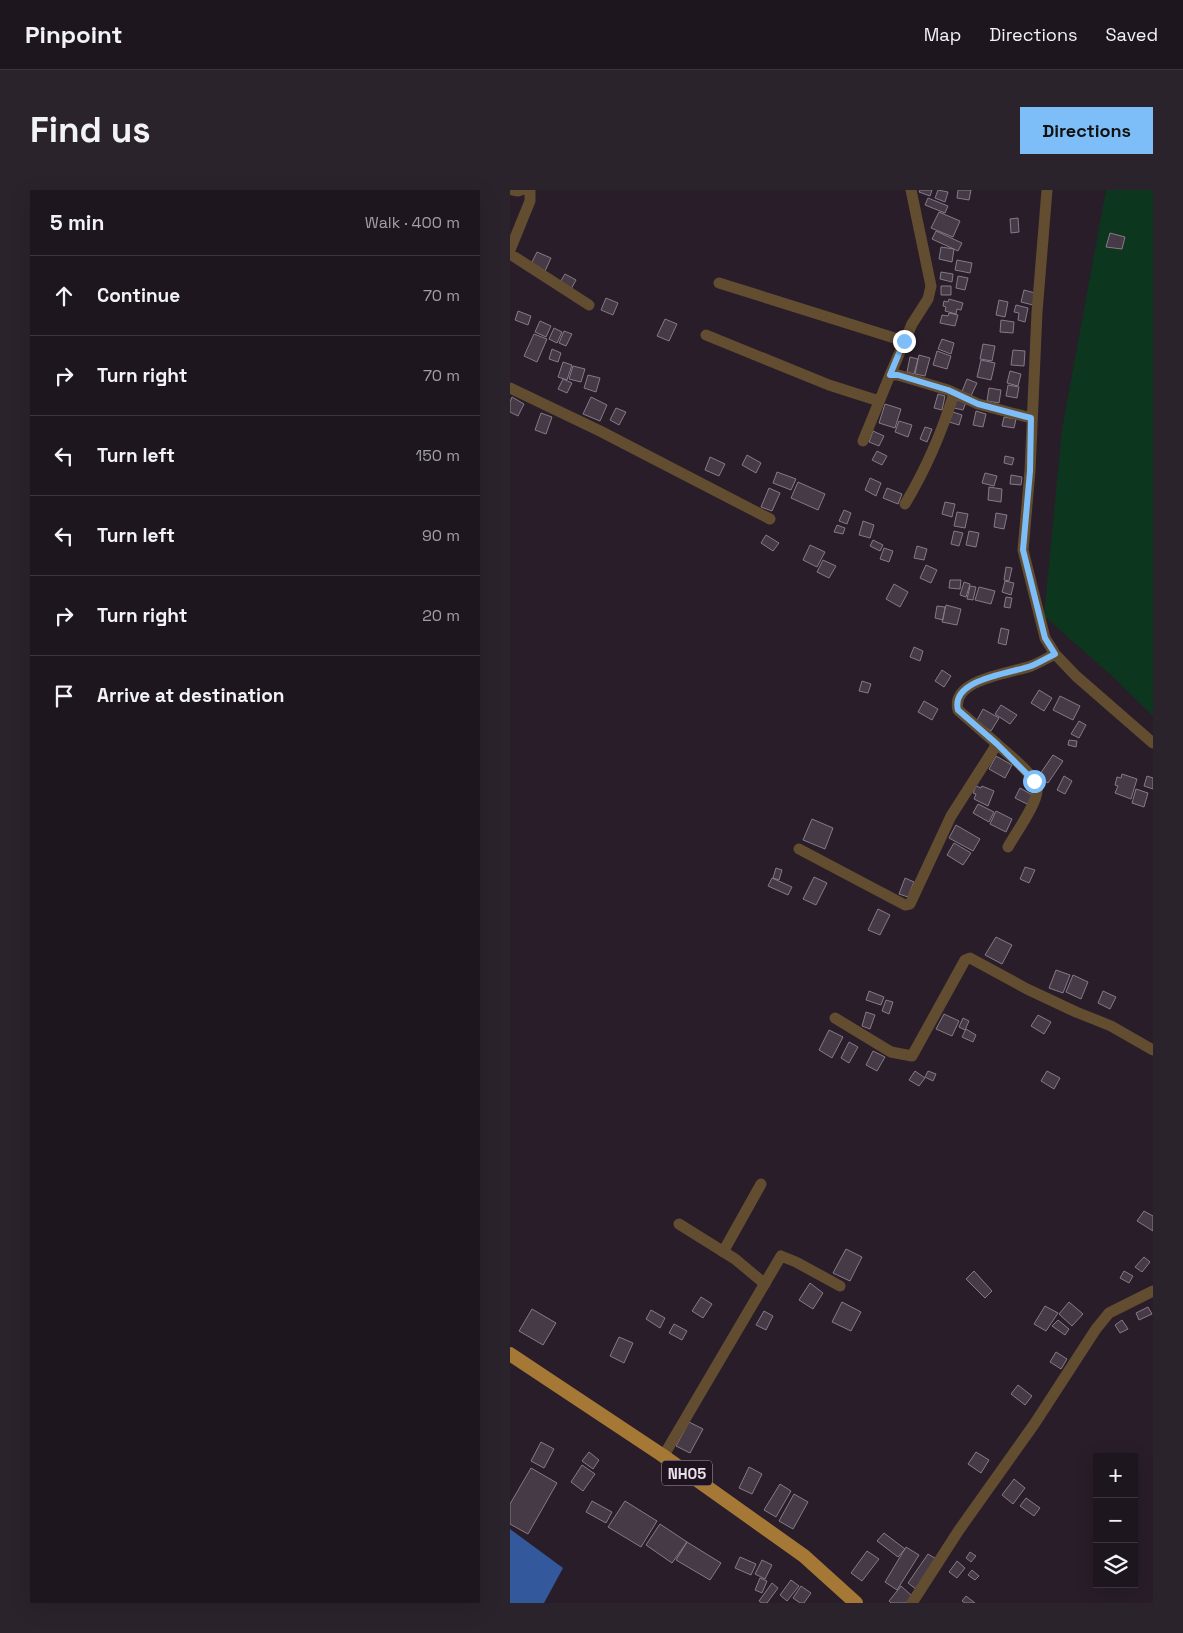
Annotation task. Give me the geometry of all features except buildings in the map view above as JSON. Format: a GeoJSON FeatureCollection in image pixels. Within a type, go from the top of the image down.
{"type":"FeatureCollection","features":[{"type":"Feature","properties":{"kind":"main road","name":"NH05"},"geometry":{"type":"LineString","coordinates":[[510,1354],[662,1455],[804,1556],[856,1603]]}},
{"type":"Feature","properties":{"kind":"street"},"geometry":{"type":"LineString","coordinates":[[513,190],[521,190]]}},
{"type":"Feature","properties":{"kind":"street"},"geometry":{"type":"LineString","coordinates":[[510,250],[530,201],[530,190]]}},
{"type":"Feature","properties":{"kind":"street"},"geometry":{"type":"LineString","coordinates":[[863,441],[904,341],[928,299],[931,286],[911,190]]}},
{"type":"Feature","properties":{"kind":"street"},"geometry":{"type":"LineString","coordinates":[[1047,190],[1037,312],[1030,471],[1023,550],[1045,638],[1055,654],[1076,676],[1153,743]]}},
{"type":"Feature","properties":{"kind":"street"},"geometry":{"type":"LineString","coordinates":[[510,254],[589,305]]}},
{"type":"Feature","properties":{"kind":"street"},"geometry":{"type":"LineString","coordinates":[[719,283],[904,341]]}},
{"type":"Feature","properties":{"kind":"street"},"geometry":{"type":"LineString","coordinates":[[706,335],[829,384],[879,401]]}},
{"type":"Feature","properties":{"kind":"street"},"geometry":{"type":"LineString","coordinates":[[890,375],[898,375],[954,393],[978,404],[1031,418]]}},
{"type":"Feature","properties":{"kind":"street"},"geometry":{"type":"LineString","coordinates":[[510,388],[600,431],[770,519]]}},
{"type":"Feature","properties":{"kind":"street"},"geometry":{"type":"LineString","coordinates":[[905,504],[920,478],[942,430],[954,393]]}},
{"type":"Feature","properties":{"kind":"street"},"geometry":{"type":"LineString","coordinates":[[1008,847],[1037,798],[1037,787],[1027,772],[958,710],[957,706],[962,692],[973,684],[985,678],[1031,666],[1055,654]]}},
{"type":"Feature","properties":{"kind":"street"},"geometry":{"type":"LineString","coordinates":[[799,849],[905,905],[910,904],[951,816],[997,744]]}},
{"type":"Feature","properties":{"kind":"street"},"geometry":{"type":"LineString","coordinates":[[835,1018],[891,1052],[912,1056],[965,960],[970,958],[1076,1012],[1111,1026],[1153,1050]]}},
{"type":"Feature","properties":{"kind":"street"},"geometry":{"type":"LineString","coordinates":[[723,1252],[761,1184]]}},
{"type":"Feature","properties":{"kind":"street"},"geometry":{"type":"LineString","coordinates":[[679,1224],[735,1260],[765,1284]]}},
{"type":"Feature","properties":{"kind":"street"},"geometry":{"type":"LineString","coordinates":[[662,1455],[782,1256],[840,1286]]}},
{"type":"Feature","properties":{"kind":"street"},"geometry":{"type":"LineString","coordinates":[[912,1603],[960,1530],[1036,1423],[1096,1329],[1108,1314],[1153,1291]]}},
{"type":"Feature","properties":{"kind":"green space"},"geometry":{"type":"Polygon","coordinates":[[[1106,190],[1153,190],[1153,716],[1112,676],[1044,616],[1062,429],[1106,190]]]}},
{"type":"Feature","properties":{"kind":"water"},"geometry":{"type":"Polygon","coordinates":[[[510,1529],[563,1568],[544,1603],[510,1603],[510,1529]]]}},
{"type":"Feature","properties":{"kind":"route"},"geometry":{"type":"LineString","coordinates":[[904,341],[890,375],[898,375],[948,390],[978,404],[1031,418],[1030,471],[1023,550],[1045,638],[1055,654],[1031,666],[985,678],[973,684],[962,692],[957,706],[958,710],[1027,772],[1034,781]]}}]}
